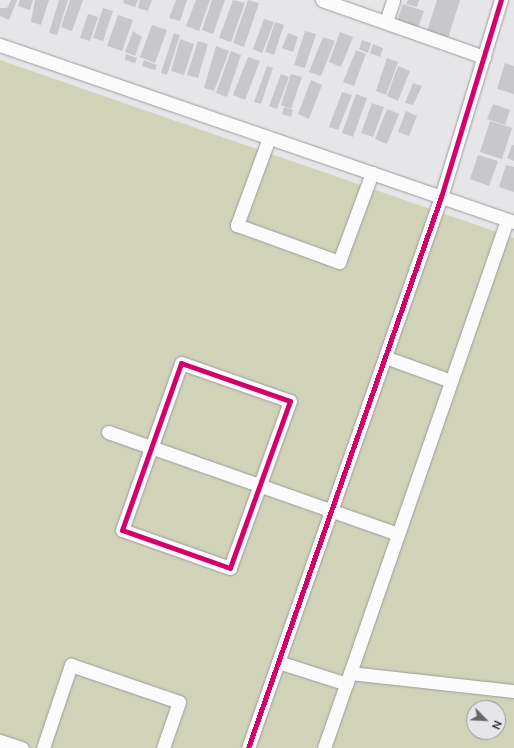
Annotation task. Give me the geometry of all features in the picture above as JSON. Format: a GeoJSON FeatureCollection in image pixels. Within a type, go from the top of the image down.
{"type":"FeatureCollection","features":[{"type":"Feature","properties":{"kind":"street"},"geometry":{"type":"LineString","coordinates":[[322,0],[484,57]]}},
{"type":"Feature","properties":{"kind":"street"},"geometry":{"type":"LineString","coordinates":[[386,22],[393,0]]}},
{"type":"Feature","properties":{"kind":"street"},"geometry":{"type":"LineString","coordinates":[[248,748],[441,197],[501,0]]}},
{"type":"Feature","properties":{"kind":"street"},"geometry":{"type":"LineString","coordinates":[[0,46],[510,221],[451,381],[324,748]]}},
{"type":"Feature","properties":{"kind":"street"},"geometry":{"type":"LineString","coordinates":[[269,138],[236,225],[339,262],[372,174]]}},
{"type":"Feature","properties":{"kind":"street"},"geometry":{"type":"LineString","coordinates":[[385,357],[451,381]]}},
{"type":"Feature","properties":{"kind":"street"},"geometry":{"type":"LineString","coordinates":[[181,363],[290,401],[260,486],[230,568],[122,530],[181,363]]}},
{"type":"Feature","properties":{"kind":"street"},"geometry":{"type":"LineString","coordinates":[[108,432],[398,534]]}},
{"type":"Feature","properties":{"kind":"street"},"geometry":{"type":"LineString","coordinates":[[278,662],[348,678],[514,691]]}},
{"type":"Feature","properties":{"kind":"street"},"geometry":{"type":"LineString","coordinates":[[43,748],[71,665],[179,702],[163,748]]}},
{"type":"Feature","properties":{"kind":"street"},"geometry":{"type":"LineString","coordinates":[[0,741],[22,748]]}},
{"type":"Feature","properties":{"kind":"green space"},"geometry":{"type":"Polygon","coordinates":[[[0,60],[514,238],[514,748],[0,748],[0,60]]]}},
{"type":"Feature","properties":{"kind":"building"},"geometry":{"type":"Polygon","coordinates":[[[11,0],[17,0],[9,20],[0,16],[0,8],[7,8],[11,0]]]}},
{"type":"Feature","properties":{"kind":"building"},"geometry":{"type":"Polygon","coordinates":[[[20,0],[33,0],[30,10],[18,6],[20,0]]]}},
{"type":"Feature","properties":{"kind":"building"},"geometry":{"type":"Polygon","coordinates":[[[35,0],[49,0],[41,25],[31,22],[35,0]]]}},
{"type":"Feature","properties":{"kind":"building"},"geometry":{"type":"Polygon","coordinates":[[[59,0],[68,0],[57,35],[49,33],[59,0]]]}},
{"type":"Feature","properties":{"kind":"building"},"geometry":{"type":"Polygon","coordinates":[[[70,0],[83,0],[72,31],[61,27],[70,0]]]}},
{"type":"Feature","properties":{"kind":"building"},"geometry":{"type":"Polygon","coordinates":[[[124,0],[138,0],[135,7],[123,3],[124,0]]]}},
{"type":"Feature","properties":{"kind":"building"},"geometry":{"type":"Polygon","coordinates":[[[140,0],[152,0],[148,11],[138,8],[140,0]]]}},
{"type":"Feature","properties":{"kind":"building"},"geometry":{"type":"Polygon","coordinates":[[[176,0],[187,0],[180,21],[169,18],[176,0]]]}},
{"type":"Feature","properties":{"kind":"building"},"geometry":{"type":"Polygon","coordinates":[[[196,0],[210,0],[199,31],[186,26],[196,0]]]}},
{"type":"Feature","properties":{"kind":"building"},"geometry":{"type":"Polygon","coordinates":[[[212,0],[225,0],[213,34],[202,30],[212,0]]]}},
{"type":"Feature","properties":{"kind":"building"},"geometry":{"type":"Polygon","coordinates":[[[233,0],[245,3],[231,42],[219,38],[233,0]]]}},
{"type":"Feature","properties":{"kind":"building"},"geometry":{"type":"Polygon","coordinates":[[[248,0],[259,3],[244,47],[233,43],[248,0]]]}},
{"type":"Feature","properties":{"kind":"building"},"geometry":{"type":"Polygon","coordinates":[[[408,0],[419,0],[417,7],[406,4],[408,0]]]}},
{"type":"Feature","properties":{"kind":"building"},"geometry":{"type":"Polygon","coordinates":[[[437,0],[460,0],[448,38],[427,31],[437,0]]]}},
{"type":"Feature","properties":{"kind":"building"},"geometry":{"type":"Polygon","coordinates":[[[403,4],[424,11],[418,28],[397,21],[403,4]]]}},
{"type":"Feature","properties":{"kind":"building"},"geometry":{"type":"Polygon","coordinates":[[[103,8],[113,11],[103,41],[93,38],[103,8]]]}},
{"type":"Feature","properties":{"kind":"building"},"geometry":{"type":"Polygon","coordinates":[[[88,14],[98,17],[90,41],[80,38],[88,14]]]}},
{"type":"Feature","properties":{"kind":"building"},"geometry":{"type":"Polygon","coordinates":[[[118,15],[133,20],[122,51],[107,46],[118,15]]]}},
{"type":"Feature","properties":{"kind":"building"},"geometry":{"type":"Polygon","coordinates":[[[264,19],[274,22],[262,53],[253,49],[264,19]]]}},
{"type":"Feature","properties":{"kind":"building"},"geometry":{"type":"Polygon","coordinates":[[[275,22],[284,25],[274,55],[265,52],[275,22]]]}},
{"type":"Feature","properties":{"kind":"building"},"geometry":{"type":"Polygon","coordinates":[[[152,25],[167,30],[155,63],[140,57],[152,25]]]}},
{"type":"Feature","properties":{"kind":"building"},"geometry":{"type":"Polygon","coordinates":[[[133,31],[142,37],[135,56],[125,52],[133,31]]]}},
{"type":"Feature","properties":{"kind":"building"},"geometry":{"type":"Polygon","coordinates":[[[305,31],[316,34],[305,68],[294,65],[305,31]]]}},
{"type":"Feature","properties":{"kind":"building"},"geometry":{"type":"Polygon","coordinates":[[[340,32],[353,37],[341,67],[329,62],[340,32]]]}},
{"type":"Feature","properties":{"kind":"building"},"geometry":{"type":"Polygon","coordinates":[[[174,33],[180,35],[167,75],[161,73],[174,33]]]}},
{"type":"Feature","properties":{"kind":"building"},"geometry":{"type":"Polygon","coordinates":[[[288,33],[298,37],[293,52],[282,48],[288,33]]]}},
{"type":"Feature","properties":{"kind":"building"},"geometry":{"type":"Polygon","coordinates":[[[323,37],[335,41],[321,76],[309,72],[323,37]]]}},
{"type":"Feature","properties":{"kind":"building"},"geometry":{"type":"Polygon","coordinates":[[[180,39],[194,44],[184,75],[171,71],[180,39]]]}},
{"type":"Feature","properties":{"kind":"building"},"geometry":{"type":"Polygon","coordinates":[[[362,40],[371,43],[368,53],[359,49],[362,40]]]}},
{"type":"Feature","properties":{"kind":"building"},"geometry":{"type":"Polygon","coordinates":[[[198,41],[208,44],[198,78],[187,75],[198,41]]]}},
{"type":"Feature","properties":{"kind":"building"},"geometry":{"type":"Polygon","coordinates":[[[373,44],[383,48],[380,57],[370,53],[373,44]]]}},
{"type":"Feature","properties":{"kind":"building"},"geometry":{"type":"Polygon","coordinates":[[[216,46],[229,51],[214,91],[204,88],[216,46]]]}},
{"type":"Feature","properties":{"kind":"building"},"geometry":{"type":"Polygon","coordinates":[[[356,50],[366,54],[354,86],[343,82],[356,50]]]}},
{"type":"Feature","properties":{"kind":"building"},"geometry":{"type":"Polygon","coordinates":[[[231,51],[241,55],[227,97],[216,93],[231,51]]]}},
{"type":"Feature","properties":{"kind":"building"},"geometry":{"type":"Polygon","coordinates":[[[126,54],[137,58],[135,63],[125,60],[126,54]]]}},
{"type":"Feature","properties":{"kind":"building"},"geometry":{"type":"Polygon","coordinates":[[[248,57],[260,61],[245,100],[233,95],[248,57]]]}},
{"type":"Feature","properties":{"kind":"building"},"geometry":{"type":"Polygon","coordinates":[[[387,58],[398,62],[386,95],[376,91],[387,58]]]}},
{"type":"Feature","properties":{"kind":"building"},"geometry":{"type":"Polygon","coordinates":[[[144,60],[157,65],[155,70],[142,66],[144,60]]]}},
{"type":"Feature","properties":{"kind":"building"},"geometry":{"type":"Polygon","coordinates":[[[505,63],[514,66],[514,94],[497,89],[505,63]]]}},
{"type":"Feature","properties":{"kind":"building"},"geometry":{"type":"Polygon","coordinates":[[[267,66],[273,68],[261,104],[254,102],[267,66]]]}},
{"type":"Feature","properties":{"kind":"building"},"geometry":{"type":"Polygon","coordinates":[[[398,66],[410,71],[398,101],[387,96],[398,66]]]}},
{"type":"Feature","properties":{"kind":"building"},"geometry":{"type":"Polygon","coordinates":[[[281,74],[289,77],[277,109],[269,106],[281,74]]]}},
{"type":"Feature","properties":{"kind":"building"},"geometry":{"type":"Polygon","coordinates":[[[291,74],[302,77],[291,109],[281,105],[291,74]]]}},
{"type":"Feature","properties":{"kind":"building"},"geometry":{"type":"Polygon","coordinates":[[[311,80],[322,85],[309,119],[298,114],[311,80]]]}},
{"type":"Feature","properties":{"kind":"building"},"geometry":{"type":"Polygon","coordinates":[[[413,83],[422,86],[413,105],[405,103],[413,83]]]}},
{"type":"Feature","properties":{"kind":"building"},"geometry":{"type":"Polygon","coordinates":[[[342,92],[352,95],[338,130],[329,127],[342,92]]]}},
{"type":"Feature","properties":{"kind":"building"},"geometry":{"type":"Polygon","coordinates":[[[356,94],[367,98],[353,137],[342,133],[356,94]]]}},
{"type":"Feature","properties":{"kind":"building"},"geometry":{"type":"Polygon","coordinates":[[[372,103],[384,107],[373,137],[361,133],[372,103]]]}},
{"type":"Feature","properties":{"kind":"building"},"geometry":{"type":"Polygon","coordinates":[[[493,104],[510,110],[505,125],[487,119],[493,104]]]}},
{"type":"Feature","properties":{"kind":"building"},"geometry":{"type":"Polygon","coordinates":[[[284,107],[293,110],[291,117],[282,114],[284,107]]]}},
{"type":"Feature","properties":{"kind":"building"},"geometry":{"type":"Polygon","coordinates":[[[387,109],[399,114],[387,144],[375,139],[387,109]]]}},
{"type":"Feature","properties":{"kind":"building"},"geometry":{"type":"Polygon","coordinates":[[[406,111],[417,116],[409,136],[398,132],[406,111]]]}},
{"type":"Feature","properties":{"kind":"building"},"geometry":{"type":"Polygon","coordinates":[[[490,121],[512,128],[502,159],[480,152],[490,121]]]}},
{"type":"Feature","properties":{"kind":"building"},"geometry":{"type":"Polygon","coordinates":[[[512,145],[514,145],[514,161],[507,158],[512,145]]]}},
{"type":"Feature","properties":{"kind":"building"},"geometry":{"type":"Polygon","coordinates":[[[478,155],[498,161],[489,186],[470,179],[478,155]]]}},
{"type":"Feature","properties":{"kind":"building"},"geometry":{"type":"Polygon","coordinates":[[[506,165],[514,167],[514,192],[499,187],[506,165]]]}},
{"type":"Feature","properties":{"kind":"cycle path"},"geometry":{"type":"LineString","coordinates":[[248,748],[441,197],[501,0]]}},
{"type":"Feature","properties":{"kind":"cycle path"},"geometry":{"type":"LineString","coordinates":[[181,363],[290,401],[230,568],[122,530],[181,363]]}}]}
